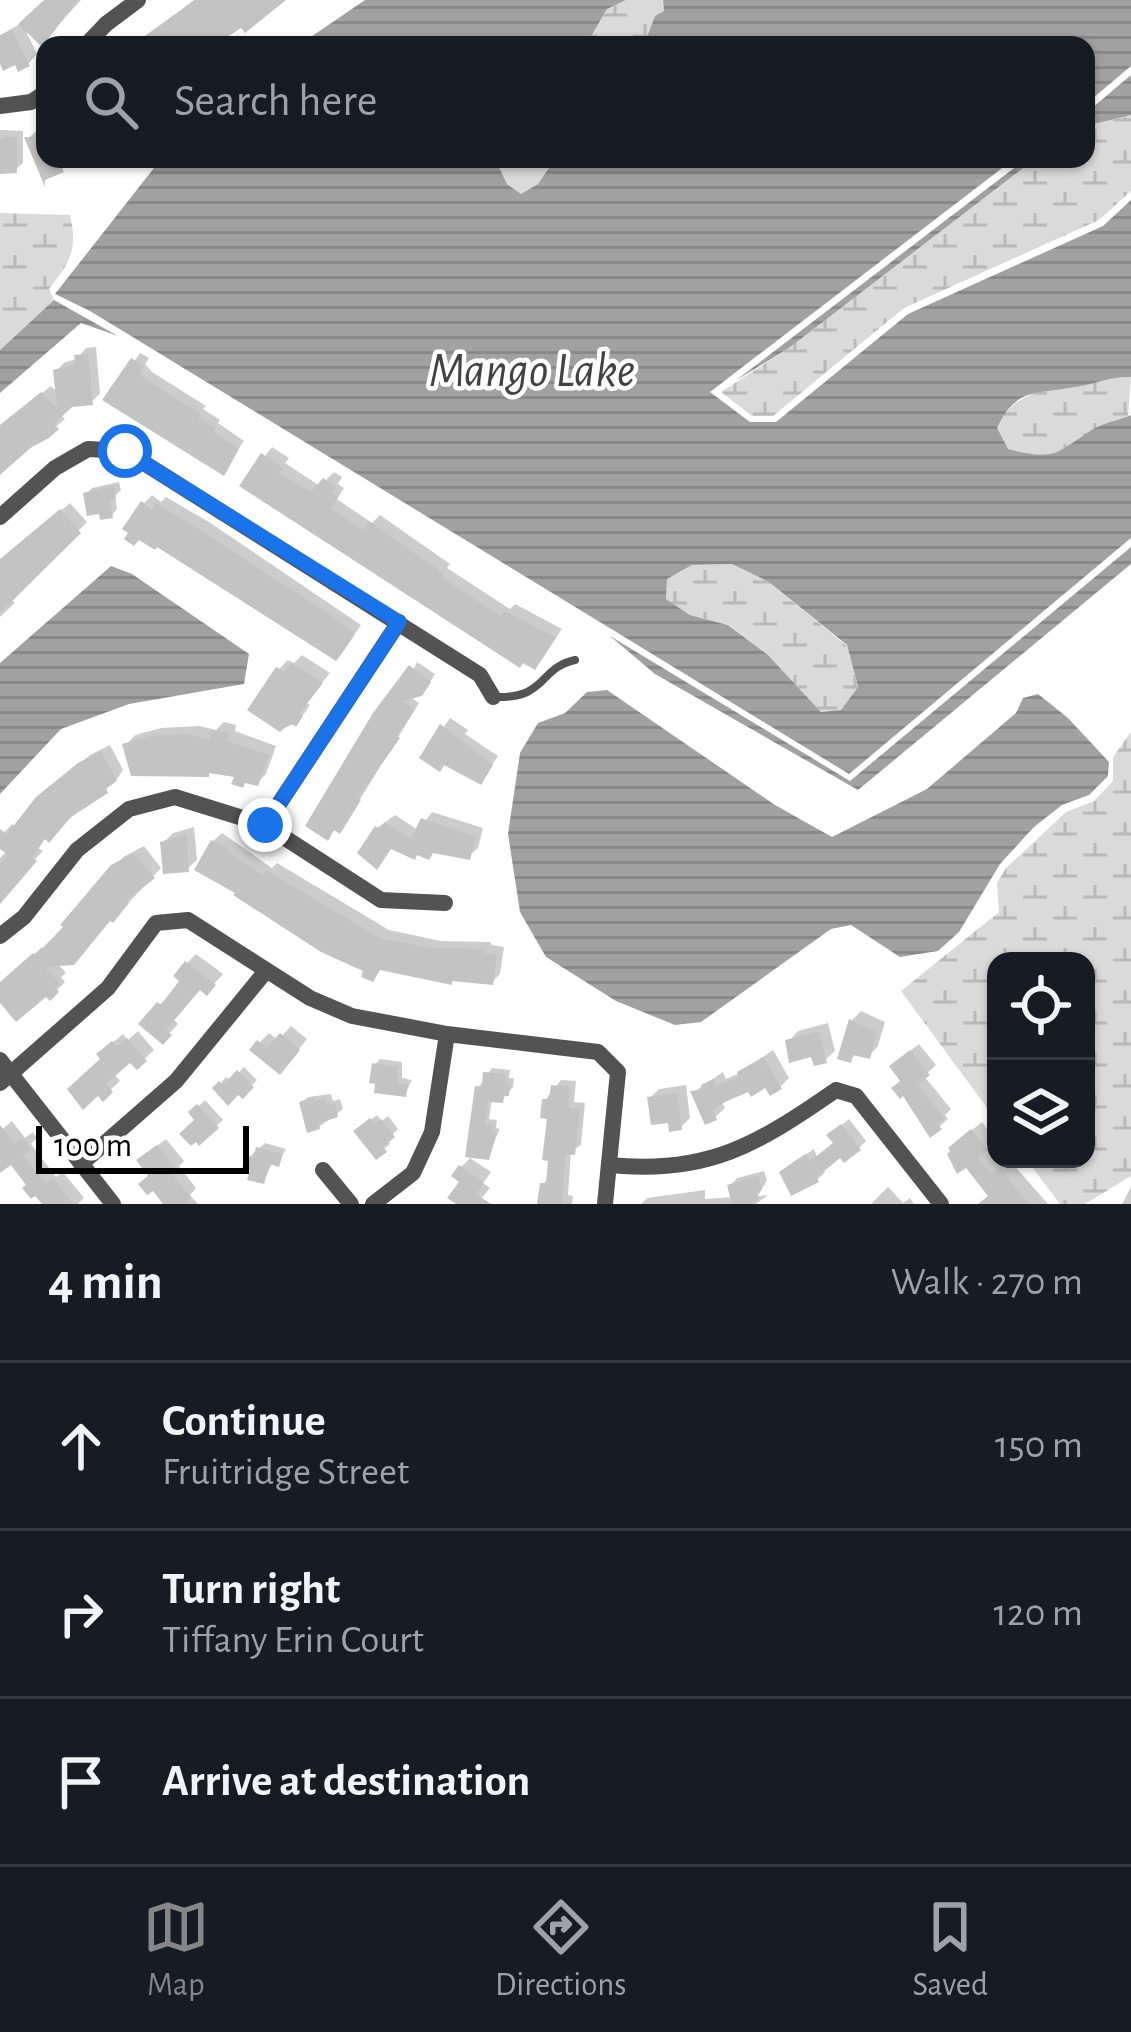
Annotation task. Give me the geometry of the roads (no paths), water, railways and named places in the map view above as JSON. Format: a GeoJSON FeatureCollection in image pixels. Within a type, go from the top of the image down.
{"type":"FeatureCollection","features":[{"type":"Feature","properties":{"kind":"street"},"geometry":{"type":"LineString","coordinates":[[95,36],[138,0]]}},
{"type":"Feature","properties":{"kind":"street"},"geometry":{"type":"LineString","coordinates":[[0,106],[36,99]]}},
{"type":"Feature","properties":{"kind":"street"},"geometry":{"type":"LineString","coordinates":[[0,517],[55,468],[88,448],[125,451],[479,675],[493,697]]}},
{"type":"Feature","properties":{"kind":"street"},"geometry":{"type":"LineString","coordinates":[[265,825],[399,622]]}},
{"type":"Feature","properties":{"kind":"street"},"geometry":{"type":"LineString","coordinates":[[0,937],[25,917],[77,850],[129,809],[175,797],[265,825],[381,900],[446,903]]}},
{"type":"Feature","properties":{"kind":"street"},"geometry":{"type":"LineString","coordinates":[[113,1204],[3,1072],[108,988],[156,923],[188,920],[310,998],[352,1016],[447,1034],[598,1052],[618,1072],[605,1204]]}},
{"type":"Feature","properties":{"kind":"street"},"geometry":{"type":"LineString","coordinates":[[81,1164],[176,1081],[266,971]]}},
{"type":"Feature","properties":{"kind":"street"},"geometry":{"type":"LineString","coordinates":[[374,1204],[412,1173],[432,1132],[447,1034]]}},
{"type":"Feature","properties":{"kind":"street"},"geometry":{"type":"LineString","coordinates":[[610,1165],[655,1169],[714,1159],[771,1135],[836,1090],[856,1096],[941,1204]]}},
{"type":"Feature","properties":{"kind":"street"},"geometry":{"type":"LineString","coordinates":[[323,1170],[351,1204]]}},
{"type":"Feature","properties":{"kind":"lane"},"geometry":{"type":"LineString","coordinates":[[493,697],[533,692],[558,667],[575,660]]}},
{"type":"Feature","properties":{"kind":"water"},"geometry":{"type":"Polygon","coordinates":[[[365,0],[626,0],[607,9],[591,36],[312,36],[365,0]]]}},
{"type":"Feature","properties":{"kind":"water"},"geometry":{"type":"Polygon","coordinates":[[[663,0],[1131,0],[1131,66],[1095,96],[1095,36],[647,36],[655,16],[664,11],[663,0]]]}},
{"type":"Feature","properties":{"kind":"water"},"geometry":{"type":"Polygon","coordinates":[[[1131,75],[1131,115],[1095,124],[1095,105],[1131,75]]]}},
{"type":"Feature","properties":{"kind":"water","name":"Mango Lake"},"geometry":{"type":"Polygon","coordinates":[[[154,168],[499,168],[507,184],[521,194],[538,184],[549,168],[1002,168],[710,392],[750,422],[776,422],[908,314],[1103,226],[1131,200],[1131,377],[1029,395],[1012,405],[997,428],[1008,449],[1037,455],[1064,449],[1099,426],[1131,415],[1131,538],[849,774],[55,294],[154,168]],[[732,564],[692,565],[667,579],[666,599],[690,615],[728,625],[768,655],[821,712],[841,710],[858,687],[847,645],[769,582],[732,564]]]}},
{"type":"Feature","properties":{"kind":"water"},"geometry":{"type":"Polygon","coordinates":[[[1014,168],[1023,168],[789,348],[735,381],[1014,168]]]}},
{"type":"Feature","properties":{"kind":"water"},"geometry":{"type":"Polygon","coordinates":[[[54,300],[118,336],[81,323],[0,393],[0,350],[54,300]]]}},
{"type":"Feature","properties":{"kind":"water"},"geometry":{"type":"Polygon","coordinates":[[[1131,547],[1131,564],[858,790],[655,674],[610,636],[850,781],[1131,547]]]}},
{"type":"Feature","properties":{"kind":"water"},"geometry":{"type":"Polygon","coordinates":[[[111,566],[132,574],[249,654],[244,684],[129,704],[61,729],[0,794],[0,663],[111,566]]]}},
{"type":"Feature","properties":{"kind":"water"},"geometry":{"type":"Polygon","coordinates":[[[607,690],[775,805],[832,837],[927,789],[1016,713],[1023,698],[1038,694],[1109,762],[1108,776],[1089,795],[1062,805],[1034,827],[1000,864],[959,932],[938,951],[900,957],[851,925],[831,929],[701,1022],[675,1025],[616,1001],[546,957],[520,912],[508,834],[520,753],[538,723],[565,713],[587,692],[607,690]]]}}]}
